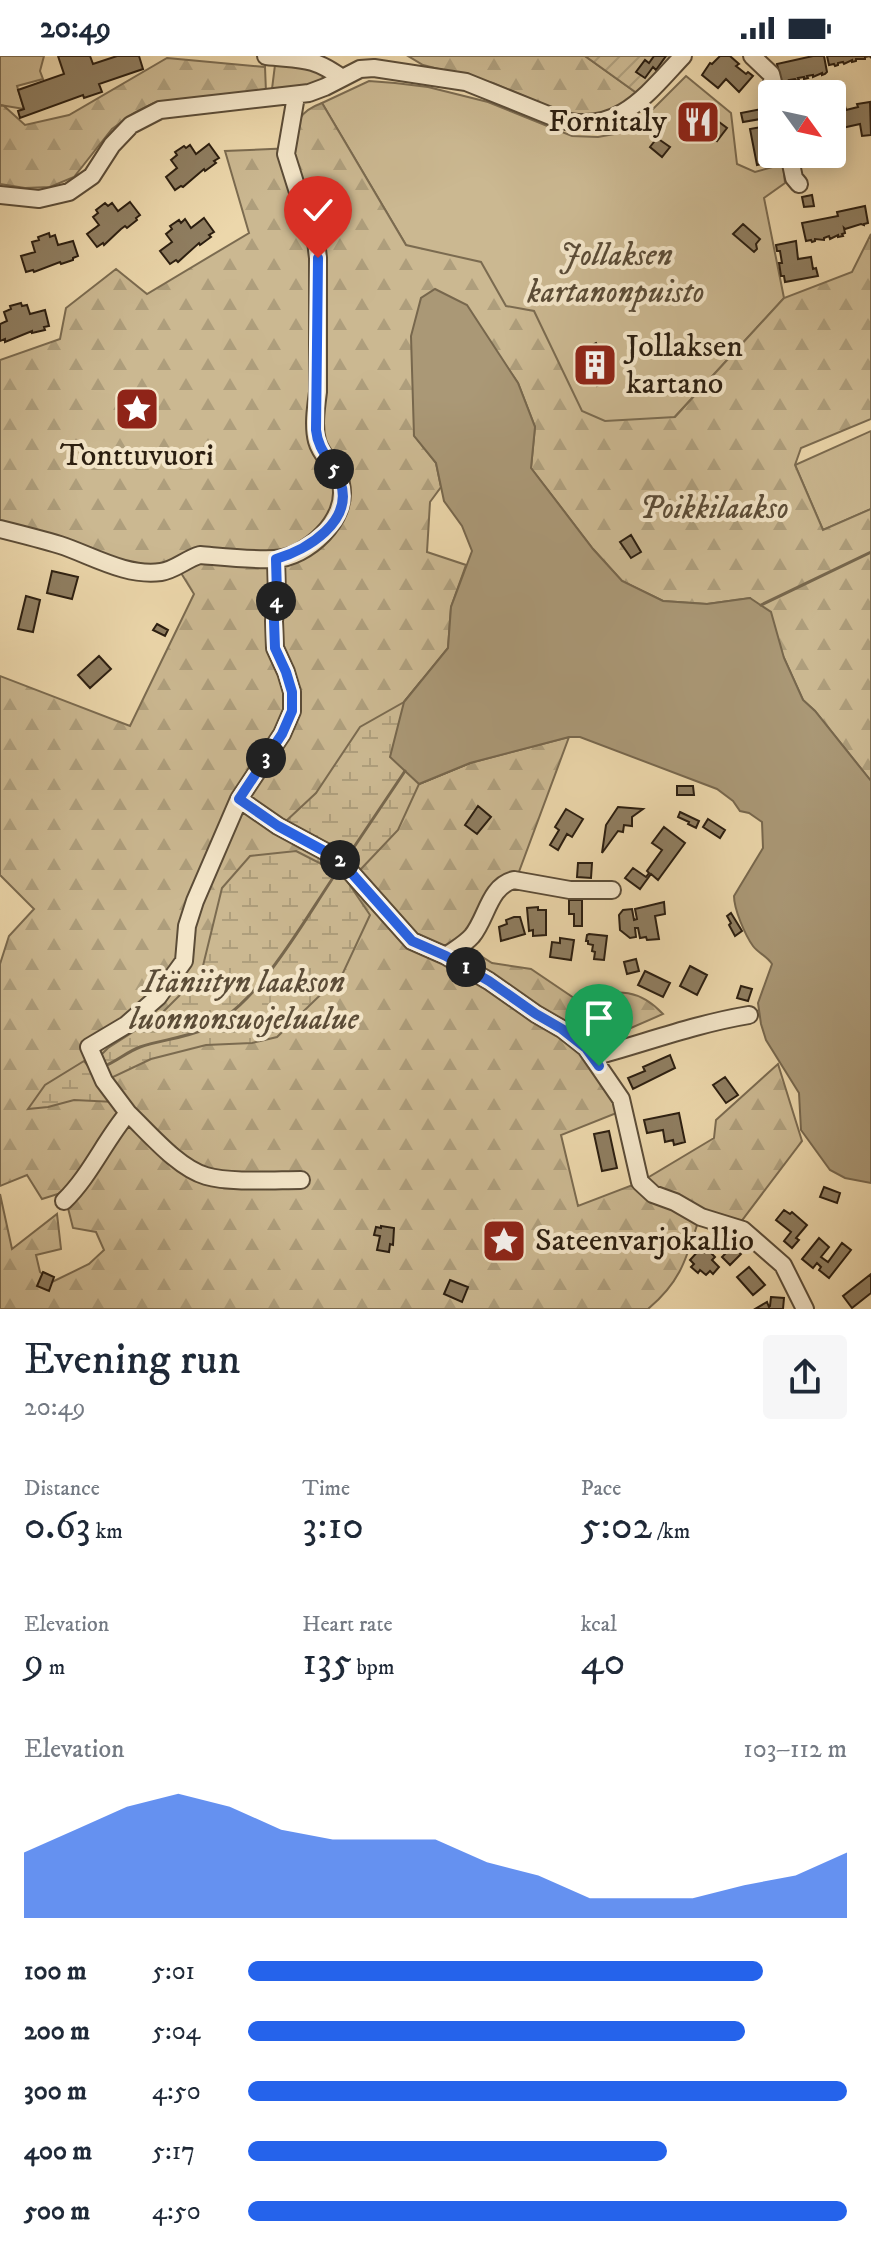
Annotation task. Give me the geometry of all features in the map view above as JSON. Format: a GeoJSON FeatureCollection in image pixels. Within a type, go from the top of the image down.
{"type":"FeatureCollection","features":[{"type":"Feature","properties":{"kind":"street"},"geometry":{"type":"LineString","coordinates":[[266,56],[310,60],[328,67],[342,78]]}},
{"type":"Feature","properties":{"kind":"street"},"geometry":{"type":"LineString","coordinates":[[0,195],[39,199],[69,192],[92,176],[112,145],[131,125],[160,110],[296,96],[325,87],[360,69],[397,63],[466,82],[569,123],[590,124],[609,120],[633,107],[683,56]]}},
{"type":"Feature","properties":{"kind":"street"},"geometry":{"type":"LineString","coordinates":[[752,56],[771,74],[772,80]]}},
{"type":"Feature","properties":{"kind":"street"},"geometry":{"type":"LineString","coordinates":[[0,529],[61,545],[100,561],[158,573],[200,555],[276,559],[304,548],[327,531],[340,508],[342,486],[317,443],[318,258],[316,241],[286,154],[296,96]]}},
{"type":"Feature","properties":{"kind":"street"},"geometry":{"type":"LineString","coordinates":[[792,168],[799,184]]}},
{"type":"Feature","properties":{"kind":"street"},"geometry":{"type":"LineString","coordinates":[[276,559],[275,648],[292,692],[292,711],[282,734],[239,799],[195,901],[187,926],[184,961],[158,997],[126,1025],[89,1047],[104,1081],[128,1113],[185,1166],[207,1177],[301,1180]]}},
{"type":"Feature","properties":{"kind":"street"},"geometry":{"type":"LineString","coordinates":[[239,799],[278,826],[339,859],[412,941],[489,981],[586,1048],[621,1099],[640,1182],[653,1194],[701,1217],[743,1230],[783,1265],[805,1309]]}},
{"type":"Feature","properties":{"kind":"street"},"geometry":{"type":"LineString","coordinates":[[446,956],[472,936],[498,887],[506,882],[514,880],[570,890],[612,890]]}},
{"type":"Feature","properties":{"kind":"street"},"geometry":{"type":"LineString","coordinates":[[593,1057],[708,1022],[749,1015]]}},
{"type":"Feature","properties":{"kind":"street"},"geometry":{"type":"LineString","coordinates":[[64,1201],[128,1113]]}},
{"type":"Feature","properties":{"kind":"green space"},"geometry":{"type":"Polygon","coordinates":[[[0,56],[44,56],[40,71],[43,79],[17,86],[24,109],[0,105],[0,56]]]}},
{"type":"Feature","properties":{"kind":"green space"},"geometry":{"type":"Polygon","coordinates":[[[408,56],[585,56],[638,94],[604,114],[574,117],[493,83],[423,65],[408,56]]]}},
{"type":"Feature","properties":{"kind":"green space"},"geometry":{"type":"Polygon","coordinates":[[[585,56],[676,56],[638,94],[585,56]]]}},
{"type":"Feature","properties":{"kind":"green space"},"geometry":{"type":"Polygon","coordinates":[[[167,58],[265,67],[266,92],[154,103],[112,129],[74,177],[50,187],[25,188],[0,184],[0,105],[25,125],[69,115],[167,58]]]}},
{"type":"Feature","properties":{"kind":"green space"},"geometry":{"type":"Polygon","coordinates":[[[303,63],[328,74],[310,86],[272,89],[275,65],[303,63]]]}},
{"type":"Feature","properties":{"kind":"green space","name":"Jollaksen kartano"},"geometry":{"type":"Polygon","coordinates":[[[686,76],[731,113],[737,164],[755,172],[783,168],[785,183],[764,198],[784,298],[625,471],[406,245],[322,103],[369,81],[428,87],[488,102],[572,136],[598,137],[625,132],[640,122],[686,76]]]}},
{"type":"Feature","properties":{"kind":"green space"},"geometry":{"type":"Polygon","coordinates":[[[322,103],[406,245],[481,262],[506,306],[534,311],[582,411],[605,421],[675,417],[784,298],[852,272],[871,234],[871,419],[801,448],[795,465],[823,530],[871,509],[871,781],[803,700],[784,658],[750,598],[707,604],[663,601],[622,581],[593,549],[531,468],[535,427],[518,383],[498,354],[414,435],[436,463],[441,487],[430,502],[427,552],[466,565],[451,607],[448,648],[404,702],[419,784],[470,763],[569,737],[517,877],[451,965],[581,1051],[619,1112],[561,1135],[578,1206],[635,1184],[698,1222],[675,1280],[648,1309],[0,1309],[0,1194],[12,1249],[57,1214],[61,1249],[36,1255],[40,1272],[52,1282],[89,1264],[104,1250],[96,1232],[73,1228],[64,1192],[42,1199],[27,1175],[0,1186],[0,964],[9,936],[34,909],[0,875],[0,676],[130,726],[194,594],[173,560],[155,567],[139,565],[0,523],[0,360],[60,339],[66,308],[116,269],[147,294],[249,233],[225,151],[293,148],[299,120],[307,110],[322,103]]]}},
{"type":"Feature","properties":{"kind":"green space"},"geometry":{"type":"Polygon","coordinates":[[[871,431],[871,509],[823,530],[795,465],[871,431]]]}},
{"type":"Feature","properties":{"kind":"green space"},"geometry":{"type":"Polygon","coordinates":[[[421,681],[470,763],[419,784],[398,830],[360,870],[330,844],[285,822],[316,793],[360,727],[404,702],[421,681]]]}},
{"type":"Feature","properties":{"kind":"green space","name":"Itäniityn laakson luonnonsuojelualue"},"geometry":{"type":"Polygon","coordinates":[[[296,851],[343,875],[370,915],[343,973],[277,1037],[252,1043],[206,1045],[151,1059],[111,1078],[99,1057],[161,1014],[201,974],[222,888],[250,856],[296,851]]]}},
{"type":"Feature","properties":{"kind":"green space"},"geometry":{"type":"Polygon","coordinates":[[[470,949],[492,963],[531,969],[574,998],[622,992],[642,998],[663,1014],[594,1044],[470,963],[470,949]]]}},
{"type":"Feature","properties":{"kind":"green space"},"geometry":{"type":"Polygon","coordinates":[[[84,1061],[114,1102],[74,1100],[28,1109],[45,1085],[84,1061]]]}},
{"type":"Feature","properties":{"kind":"green space"},"geometry":{"type":"Polygon","coordinates":[[[778,1064],[802,1141],[740,1223],[701,1212],[644,1180],[714,1138],[716,1120],[778,1064]]]}},
{"type":"Feature","properties":{"kind":"shaded area"},"geometry":{"type":"Polygon","coordinates":[[[435,289],[467,305],[518,383],[535,427],[531,468],[593,549],[622,581],[663,601],[707,604],[750,598],[771,612],[784,658],[803,700],[871,781],[871,1183],[845,1178],[830,1170],[801,1130],[799,1093],[766,1040],[761,1024],[758,1003],[772,964],[755,948],[743,929],[734,896],[763,848],[762,822],[740,811],[717,789],[580,737],[569,737],[470,763],[419,784],[390,757],[404,702],[448,648],[451,607],[472,551],[462,526],[444,501],[436,463],[414,436],[411,336],[421,298],[435,289]]]}},
{"type":"Feature","properties":{"kind":"building"},"geometry":{"type":"Polygon","coordinates":[[[58,56],[90,56],[93,64],[117,56],[139,56],[143,69],[99,84],[102,92],[84,98],[83,95],[20,118],[18,111],[24,109],[18,90],[64,74],[58,56]]]}},
{"type":"Feature","properties":{"kind":"building"},"geometry":{"type":"Polygon","coordinates":[[[654,56],[666,56],[656,70],[653,67],[645,78],[636,72],[645,60],[649,63],[654,56]]]}},
{"type":"Feature","properties":{"kind":"building"},"geometry":{"type":"Polygon","coordinates":[[[720,56],[730,56],[739,64],[736,66],[753,76],[739,92],[726,79],[718,88],[702,75],[710,63],[720,56]]]}},
{"type":"Feature","properties":{"kind":"building"},"geometry":{"type":"Polygon","coordinates":[[[824,56],[827,72],[799,80],[781,80],[777,64],[824,56]]]}},
{"type":"Feature","properties":{"kind":"building"},"geometry":{"type":"Polygon","coordinates":[[[827,56],[870,56],[835,66],[829,65],[827,56]]]}},
{"type":"Feature","properties":{"kind":"building"},"geometry":{"type":"Polygon","coordinates":[[[870,102],[871,135],[862,136],[860,124],[846,127],[846,110],[858,107],[857,104],[870,102]]]}},
{"type":"Feature","properties":{"kind":"building"},"geometry":{"type":"Polygon","coordinates":[[[699,107],[727,128],[717,141],[689,120],[699,107]]]}},
{"type":"Feature","properties":{"kind":"building"},"geometry":{"type":"Polygon","coordinates":[[[758,110],[758,119],[743,122],[741,113],[758,110]]]}},
{"type":"Feature","properties":{"kind":"building"},"geometry":{"type":"Polygon","coordinates":[[[758,128],[757,165],[750,129],[758,128]]]}},
{"type":"Feature","properties":{"kind":"building"},"geometry":{"type":"Polygon","coordinates":[[[657,138],[670,147],[662,157],[650,147],[657,138]]]}},
{"type":"Feature","properties":{"kind":"building"},"geometry":{"type":"Polygon","coordinates":[[[209,144],[219,158],[214,161],[216,163],[175,190],[166,177],[177,168],[171,160],[177,155],[175,152],[190,145],[196,154],[209,144]]]}},
{"type":"Feature","properties":{"kind":"building"},"geometry":{"type":"Polygon","coordinates":[[[812,195],[814,206],[804,207],[802,197],[812,195]]]}},
{"type":"Feature","properties":{"kind":"building"},"geometry":{"type":"Polygon","coordinates":[[[130,202],[140,215],[137,220],[97,247],[87,234],[99,225],[93,217],[98,213],[96,210],[105,203],[108,206],[112,203],[118,211],[130,202]]]}},
{"type":"Feature","properties":{"kind":"building"},"geometry":{"type":"Polygon","coordinates":[[[865,206],[868,223],[844,228],[843,236],[806,241],[802,223],[838,216],[837,212],[865,206]]]}},
{"type":"Feature","properties":{"kind":"building"},"geometry":{"type":"Polygon","coordinates":[[[204,218],[214,232],[209,235],[211,237],[199,243],[178,262],[176,260],[170,264],[160,251],[172,242],[166,234],[172,229],[170,226],[185,219],[191,228],[204,218]]]}},
{"type":"Feature","properties":{"kind":"building"},"geometry":{"type":"Polygon","coordinates":[[[743,224],[760,239],[754,252],[733,234],[743,224]]]}},
{"type":"Feature","properties":{"kind":"building"},"geometry":{"type":"Polygon","coordinates":[[[49,233],[50,237],[55,235],[58,245],[73,241],[78,256],[61,264],[26,272],[21,256],[35,252],[32,242],[49,233]]]}},
{"type":"Feature","properties":{"kind":"building"},"geometry":{"type":"Polygon","coordinates":[[[796,241],[798,259],[811,257],[818,276],[785,282],[784,276],[781,276],[780,251],[777,251],[776,245],[796,241]]]}},
{"type":"Feature","properties":{"kind":"building"},"geometry":{"type":"Polygon","coordinates":[[[21,303],[22,306],[27,305],[30,314],[45,310],[49,326],[44,327],[45,330],[0,341],[0,324],[7,321],[4,312],[11,309],[10,306],[21,303]]]}},
{"type":"Feature","properties":{"kind":"building","name":"Jollaksen kartano"},"geometry":{"type":"Polygon","coordinates":[[[596,343],[614,377],[597,386],[590,374],[586,376],[580,366],[585,363],[579,352],[596,343]]]}},
{"type":"Feature","properties":{"kind":"building"},"geometry":{"type":"Polygon","coordinates":[[[631,535],[641,552],[631,558],[620,542],[631,535]]]}},
{"type":"Feature","properties":{"kind":"building"},"geometry":{"type":"Polygon","coordinates":[[[52,571],[78,577],[72,599],[47,593],[52,571]]]}},
{"type":"Feature","properties":{"kind":"building"},"geometry":{"type":"Polygon","coordinates":[[[26,596],[40,600],[33,632],[18,629],[26,596]]]}},
{"type":"Feature","properties":{"kind":"building"},"geometry":{"type":"Polygon","coordinates":[[[157,624],[168,630],[165,636],[153,630],[157,624]]]}},
{"type":"Feature","properties":{"kind":"building"},"geometry":{"type":"Polygon","coordinates":[[[99,656],[111,669],[90,688],[78,675],[99,656]]]}},
{"type":"Feature","properties":{"kind":"building"},"geometry":{"type":"Polygon","coordinates":[[[677,786],[693,786],[694,795],[677,795],[677,786]]]}},
{"type":"Feature","properties":{"kind":"building"},"geometry":{"type":"Polygon","coordinates":[[[478,806],[491,817],[477,834],[465,825],[478,806]]]}},
{"type":"Feature","properties":{"kind":"building"},"geometry":{"type":"Polygon","coordinates":[[[618,807],[643,809],[632,817],[632,826],[624,825],[623,832],[618,831],[602,853],[606,825],[618,807]]]}},
{"type":"Feature","properties":{"kind":"building"},"geometry":{"type":"Polygon","coordinates":[[[566,809],[583,819],[572,837],[567,834],[558,850],[550,845],[559,830],[555,827],[566,809]]]}},
{"type":"Feature","properties":{"kind":"building"},"geometry":{"type":"Polygon","coordinates":[[[680,812],[699,821],[696,828],[678,817],[680,812]]]}},
{"type":"Feature","properties":{"kind":"building"},"geometry":{"type":"Polygon","coordinates":[[[708,819],[725,830],[720,838],[703,827],[708,819]]]}},
{"type":"Feature","properties":{"kind":"building"},"geometry":{"type":"Polygon","coordinates":[[[664,827],[685,843],[658,880],[651,874],[640,889],[625,878],[633,868],[646,877],[662,850],[652,843],[664,827]]]}},
{"type":"Feature","properties":{"kind":"building"},"geometry":{"type":"Polygon","coordinates":[[[578,863],[592,863],[591,878],[577,877],[578,863]]]}},
{"type":"Feature","properties":{"kind":"building"},"geometry":{"type":"Polygon","coordinates":[[[569,900],[582,900],[582,926],[574,926],[574,914],[569,914],[569,900]]]}},
{"type":"Feature","properties":{"kind":"building"},"geometry":{"type":"Polygon","coordinates":[[[664,902],[665,914],[655,916],[659,939],[640,938],[638,928],[635,928],[636,937],[630,938],[620,930],[619,915],[623,910],[632,909],[634,920],[637,919],[635,909],[664,902]]]}},
{"type":"Feature","properties":{"kind":"building"},"geometry":{"type":"Polygon","coordinates":[[[538,907],[538,910],[546,910],[546,935],[533,936],[533,930],[529,931],[527,908],[538,907]]]}},
{"type":"Feature","properties":{"kind":"building"},"geometry":{"type":"Polygon","coordinates":[[[731,913],[742,931],[735,936],[727,916],[731,913]]]}},
{"type":"Feature","properties":{"kind":"building"},"geometry":{"type":"Polygon","coordinates":[[[514,917],[520,917],[525,934],[501,941],[499,927],[514,917]]]}},
{"type":"Feature","properties":{"kind":"building"},"geometry":{"type":"Polygon","coordinates":[[[589,934],[607,936],[604,960],[594,959],[593,945],[586,941],[589,934]]]}},
{"type":"Feature","properties":{"kind":"building"},"geometry":{"type":"Polygon","coordinates":[[[560,938],[574,940],[571,960],[550,957],[552,942],[560,943],[560,938]]]}},
{"type":"Feature","properties":{"kind":"building"},"geometry":{"type":"Polygon","coordinates":[[[636,959],[639,971],[627,974],[624,962],[636,959]]]}},
{"type":"Feature","properties":{"kind":"building"},"geometry":{"type":"Polygon","coordinates":[[[690,966],[707,975],[697,995],[680,986],[690,966]]]}},
{"type":"Feature","properties":{"kind":"building"},"geometry":{"type":"Polygon","coordinates":[[[645,971],[670,983],[663,997],[638,985],[645,971]]]}},
{"type":"Feature","properties":{"kind":"building"},"geometry":{"type":"Polygon","coordinates":[[[741,986],[752,989],[748,1001],[737,998],[741,986]]]}},
{"type":"Feature","properties":{"kind":"building"},"geometry":{"type":"Polygon","coordinates":[[[670,1055],[675,1068],[633,1089],[628,1078],[645,1071],[643,1067],[670,1055]]]}},
{"type":"Feature","properties":{"kind":"building"},"geometry":{"type":"Polygon","coordinates":[[[725,1077],[738,1095],[726,1103],[713,1085],[725,1077]]]}},
{"type":"Feature","properties":{"kind":"building"},"geometry":{"type":"Polygon","coordinates":[[[679,1113],[685,1142],[674,1145],[673,1140],[665,1142],[663,1130],[647,1133],[644,1120],[679,1113]]]}},
{"type":"Feature","properties":{"kind":"building"},"geometry":{"type":"Polygon","coordinates":[[[609,1131],[617,1168],[602,1171],[594,1134],[609,1131]]]}},
{"type":"Feature","properties":{"kind":"building"},"geometry":{"type":"Polygon","coordinates":[[[824,1187],[840,1193],[837,1203],[820,1197],[824,1187]]]}},
{"type":"Feature","properties":{"kind":"building"},"geometry":{"type":"Polygon","coordinates":[[[784,1210],[790,1214],[792,1212],[807,1225],[792,1248],[784,1241],[791,1232],[776,1220],[784,1210]]]}},
{"type":"Feature","properties":{"kind":"building"},"geometry":{"type":"Polygon","coordinates":[[[376,1227],[394,1228],[393,1245],[390,1244],[389,1252],[377,1250],[380,1236],[374,1235],[376,1227]]]}},
{"type":"Feature","properties":{"kind":"building"},"geometry":{"type":"Polygon","coordinates":[[[819,1238],[829,1247],[821,1257],[828,1262],[842,1243],[851,1250],[829,1278],[819,1270],[821,1267],[817,1263],[813,1268],[802,1259],[819,1238]]]}},
{"type":"Feature","properties":{"kind":"building"},"geometry":{"type":"Polygon","coordinates":[[[733,1246],[741,1254],[730,1265],[722,1257],[733,1246]]]}},
{"type":"Feature","properties":{"kind":"building"},"geometry":{"type":"Polygon","coordinates":[[[700,1249],[705,1253],[708,1250],[715,1257],[712,1260],[719,1267],[713,1274],[710,1271],[706,1275],[700,1270],[698,1273],[691,1267],[694,1264],[690,1260],[700,1249]]]}},
{"type":"Feature","properties":{"kind":"building"},"geometry":{"type":"Polygon","coordinates":[[[749,1267],[765,1285],[753,1295],[737,1277],[749,1267]]]}},
{"type":"Feature","properties":{"kind":"building"},"geometry":{"type":"Polygon","coordinates":[[[43,1272],[54,1277],[49,1291],[37,1286],[43,1272]]]}},
{"type":"Feature","properties":{"kind":"building"},"geometry":{"type":"Polygon","coordinates":[[[871,1274],[871,1293],[852,1308],[843,1296],[871,1274]]]}},
{"type":"Feature","properties":{"kind":"building"},"geometry":{"type":"Polygon","coordinates":[[[450,1280],[468,1287],[462,1302],[444,1294],[450,1280]]]}},
{"type":"Feature","properties":{"kind":"building"},"geometry":{"type":"Polygon","coordinates":[[[771,1297],[784,1298],[783,1309],[755,1309],[767,1302],[769,1307],[771,1297]]]}},
{"type":"Feature","properties":{"kind":"waterway"},"geometry":{"type":"LineString","coordinates":[[761,605],[871,552]]}},
{"type":"Feature","properties":{"kind":"waterway"},"geometry":{"type":"LineString","coordinates":[[346,859],[405,771]]}},
{"type":"Feature","properties":{"kind":"waterway"},"geometry":{"type":"LineString","coordinates":[[107,1065],[140,1047],[205,1029],[244,1001],[280,958],[339,869]]}},
{"type":"Feature","properties":{"kind":"place","name":"Fornitaly"},"geometry":{"type":"Point","coordinates":[698,122]}},
{"type":"Feature","properties":{"kind":"place","name":"Jollaksen kartano"},"geometry":{"type":"Point","coordinates":[595,365]}},
{"type":"Feature","properties":{"kind":"place","name":"Tonttuvuori"},"geometry":{"type":"Point","coordinates":[137,409]}},
{"type":"Feature","properties":{"kind":"place","name":"Sateenvarjokallio"},"geometry":{"type":"Point","coordinates":[504,1241]}},
{"type":"Feature","properties":{"kind":"route"},"geometry":{"type":"LineString","coordinates":[[318,258],[317,443],[339,477],[342,486],[340,508],[327,531],[317,539],[276,559],[275,648],[292,692],[292,711],[282,734],[239,799],[278,826],[339,859],[412,941],[489,981],[562,1029],[586,1048],[599,1066]]}},
{"type":"Feature","properties":{"kind":"park label","name":"Jollaksen kartanonpuisto"},"geometry":{"type":"Point","coordinates":[616,274]}},
{"type":"Feature","properties":{"kind":"park label","name":"Poikkilaakso"},"geometry":{"type":"Point","coordinates":[714,509]}}]}
